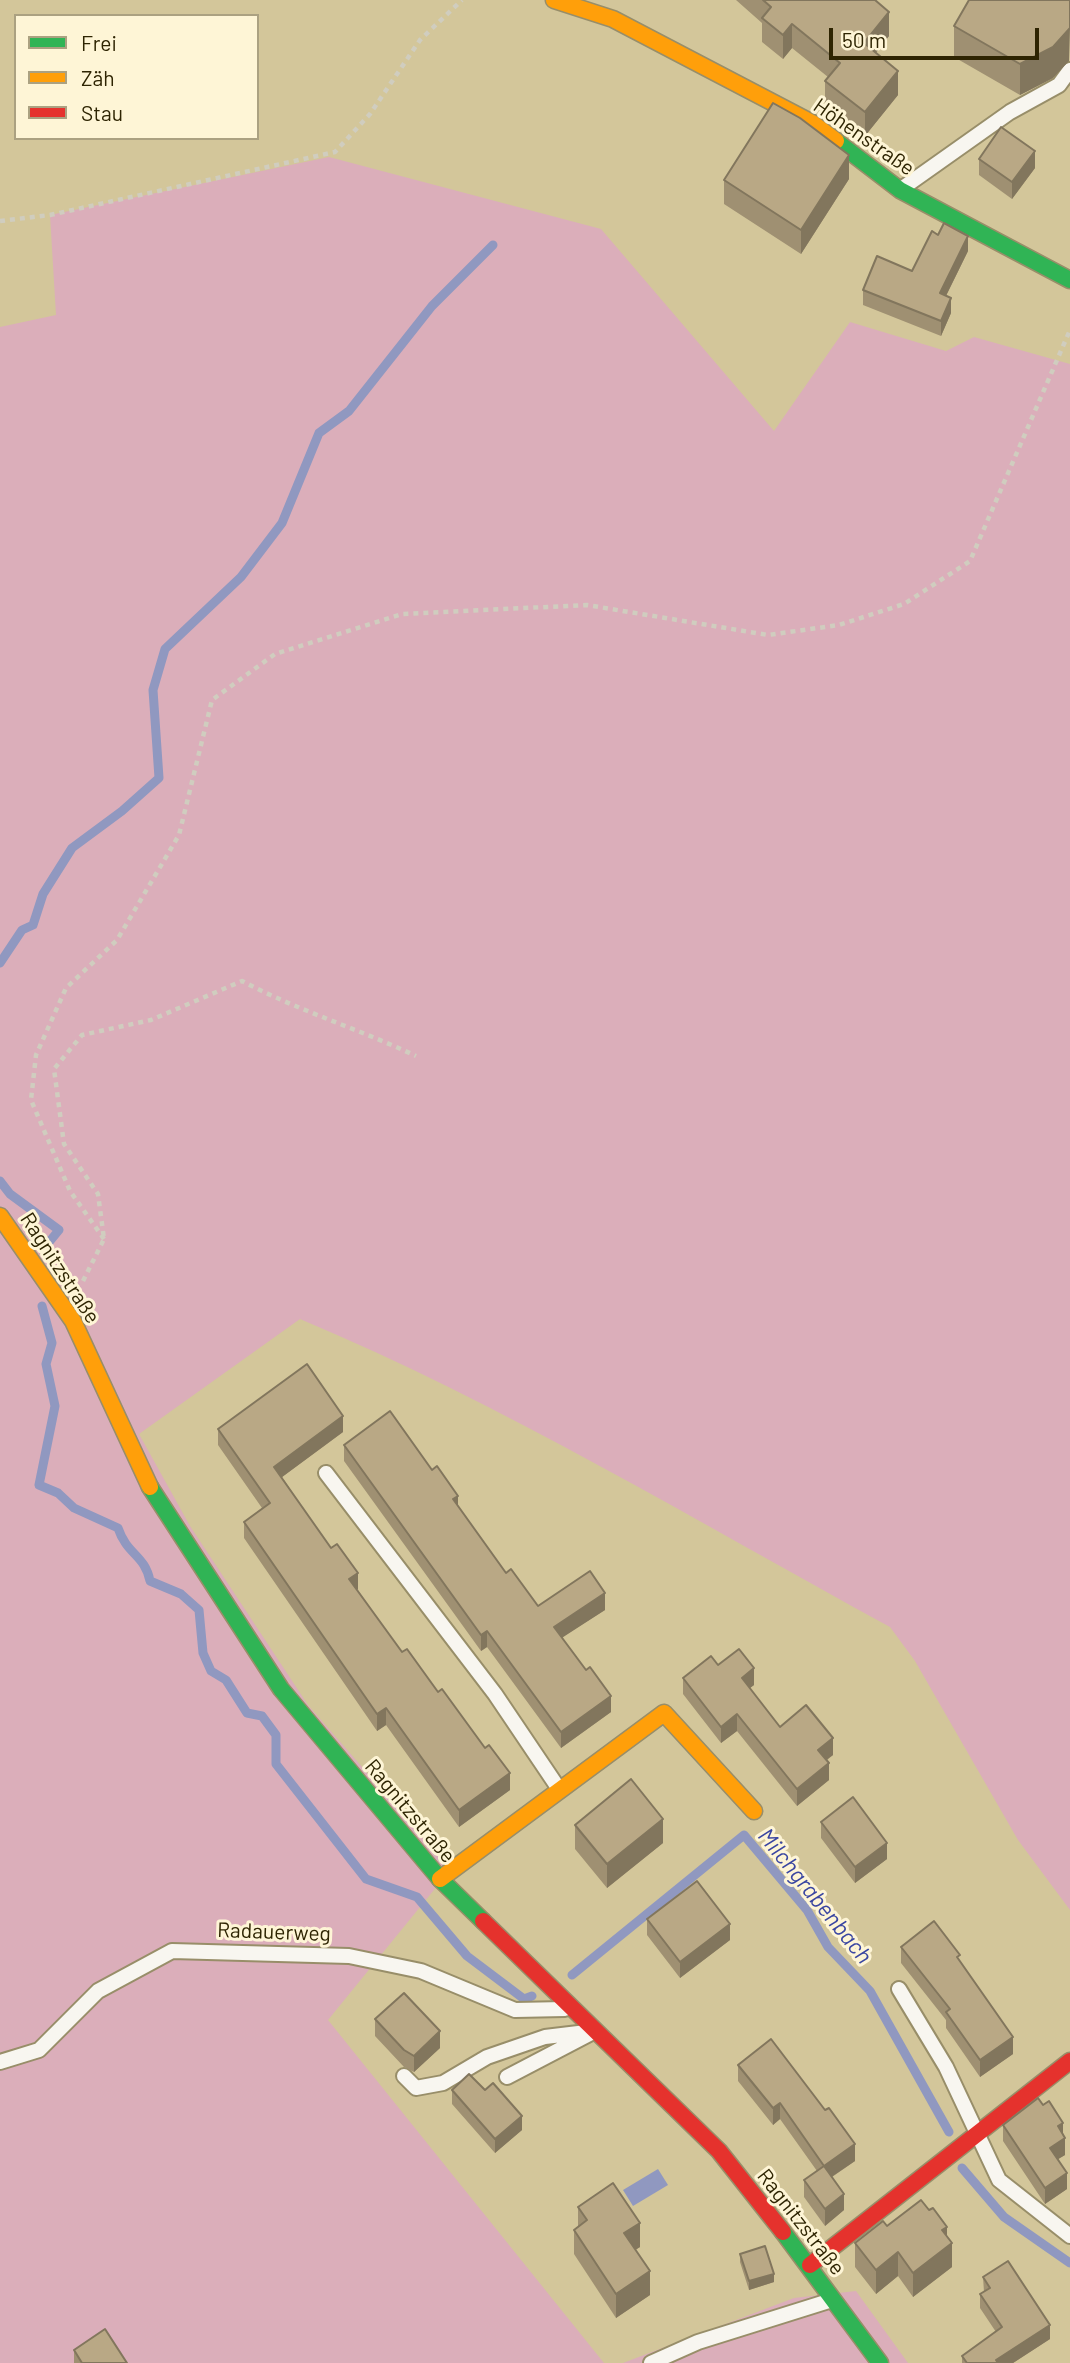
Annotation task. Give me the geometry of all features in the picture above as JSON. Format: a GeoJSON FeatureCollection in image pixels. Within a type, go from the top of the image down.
{"type":"FeatureCollection","features":[{"type":"Feature","properties":{"kind":"main road","name":"Höhenstraße"},"geometry":{"type":"LineString","coordinates":[[554,0],[613,19],[812,123],[900,190],[1070,280]]}},
{"type":"Feature","properties":{"kind":"main road","name":"Ragnitzstraße"},"geometry":{"type":"LineString","coordinates":[[0,1216],[74,1321],[153,1494],[281,1689],[440,1879],[719,2151],[810,2265],[880,2363]]}},
{"type":"Feature","properties":{"kind":"main road"},"geometry":{"type":"LineString","coordinates":[[440,1879],[664,1713],[754,1811]]}},
{"type":"Feature","properties":{"kind":"main road"},"geometry":{"type":"LineString","coordinates":[[810,2265],[1070,2061]]}},
{"type":"Feature","properties":{"kind":"lane"},"geometry":{"type":"LineString","coordinates":[[900,190],[1010,112],[1059,85],[1070,70]]}},
{"type":"Feature","properties":{"kind":"lane"},"geometry":{"type":"LineString","coordinates":[[326,1474],[495,1694],[559,1790]]}},
{"type":"Feature","properties":{"kind":"lane","name":"Radauerweg"},"geometry":{"type":"LineString","coordinates":[[0,2062],[39,2050],[98,1991],[172,1951],[349,1956],[421,1971],[515,2010],[573,2009]]}},
{"type":"Feature","properties":{"kind":"lane"},"geometry":{"type":"LineString","coordinates":[[899,1989],[946,2067],[999,2180],[1070,2236]]}},
{"type":"Feature","properties":{"kind":"lane"},"geometry":{"type":"LineString","coordinates":[[404,2076],[416,2088],[443,2084],[487,2057],[545,2036],[595,2031]]}},
{"type":"Feature","properties":{"kind":"lane"},"geometry":{"type":"LineString","coordinates":[[508,2077],[595,2031]]}},
{"type":"Feature","properties":{"kind":"lane"},"geometry":{"type":"LineString","coordinates":[[651,2363],[698,2342],[834,2300]]}},
{"type":"Feature","properties":{"kind":"path"},"geometry":{"type":"LineString","coordinates":[[0,220],[50,215],[335,152],[370,114],[420,40],[462,0]]}},
{"type":"Feature","properties":{"kind":"path"},"geometry":{"type":"LineString","coordinates":[[416,1056],[375,1037],[285,1003],[242,981],[151,1020],[82,1035],[54,1069],[64,1144],[98,1194],[104,1239],[70,1191],[31,1100],[36,1055],[66,988],[117,940],[179,835],[212,700],[275,654],[402,614],[587,605],[768,635],[839,625],[904,604],[970,561],[1070,330]]}},
{"type":"Feature","properties":{"kind":"shaded area"},"geometry":{"type":"Polygon","coordinates":[[[329,157],[601,229],[774,431],[850,322],[946,351],[974,337],[1070,364],[1070,1910],[1018,1840],[915,1661],[890,1627],[524,1426],[375,1352],[300,1319],[139,1434],[190,1526],[308,1705],[451,1869],[328,2020],[604,2363],[0,2363],[0,327],[56,315],[50,215],[329,157]]]}},
{"type":"Feature","properties":{"kind":"shaded area"},"geometry":{"type":"Polygon","coordinates":[[[856,2291],[908,2363],[623,2363],[794,2298],[856,2291]]]}},
{"type":"Feature","properties":{"kind":"water"},"geometry":{"type":"Polygon","coordinates":[[[658,2169],[668,2185],[633,2206],[623,2190],[658,2169]]]}},
{"type":"Feature","properties":{"kind":"building"},"geometry":{"type":"Polygon","coordinates":[[[763,0],[875,0],[889,12],[864,43],[898,71],[865,112],[825,81],[840,63],[792,24],[783,35],[762,18],[771,7],[763,0]]]}},
{"type":"Feature","properties":{"kind":"building"},"geometry":{"type":"Polygon","coordinates":[[[969,0],[1070,0],[1070,28],[1053,47],[1020,64],[954,26],[969,0]]]}},
{"type":"Feature","properties":{"kind":"building"},"geometry":{"type":"Polygon","coordinates":[[[773,103],[800,118],[849,155],[801,230],[724,180],[773,103]]]}},
{"type":"Feature","properties":{"kind":"building"},"geometry":{"type":"Polygon","coordinates":[[[1001,127],[1035,151],[1012,182],[979,159],[1001,127]]]}},
{"type":"Feature","properties":{"kind":"building"},"geometry":{"type":"Polygon","coordinates":[[[944,223],[968,236],[940,293],[951,298],[941,321],[863,290],[877,256],[912,271],[932,231],[938,235],[944,223]]]}},
{"type":"Feature","properties":{"kind":"building"},"geometry":{"type":"Polygon","coordinates":[[[307,1364],[343,1416],[274,1467],[331,1548],[337,1544],[358,1573],[349,1579],[402,1652],[407,1649],[438,1692],[442,1689],[485,1748],[489,1745],[510,1773],[459,1810],[386,1708],[377,1714],[244,1522],[270,1503],[218,1429],[307,1364]]]}},
{"type":"Feature","properties":{"kind":"building"},"geometry":{"type":"Polygon","coordinates":[[[390,1411],[432,1470],[437,1466],[458,1496],[453,1499],[506,1573],[511,1569],[538,1606],[590,1571],[605,1593],[554,1627],[586,1670],[590,1667],[611,1696],[561,1732],[487,1631],[481,1635],[344,1445],[390,1411]]]}},
{"type":"Feature","properties":{"kind":"building"},"geometry":{"type":"Polygon","coordinates":[[[739,1649],[754,1668],[742,1678],[780,1727],[806,1705],[833,1738],[818,1750],[829,1763],[797,1789],[737,1714],[721,1727],[683,1678],[711,1656],[718,1665],[739,1649]]]}},
{"type":"Feature","properties":{"kind":"building"},"geometry":{"type":"Polygon","coordinates":[[[631,1779],[663,1819],[607,1864],[575,1825],[631,1779]]]}},
{"type":"Feature","properties":{"kind":"building"},"geometry":{"type":"Polygon","coordinates":[[[853,1797],[887,1843],[855,1867],[821,1822],[853,1797]]]}},
{"type":"Feature","properties":{"kind":"building"},"geometry":{"type":"Polygon","coordinates":[[[697,1881],[730,1924],[680,1962],[647,1919],[697,1881]]]}},
{"type":"Feature","properties":{"kind":"building"},"geometry":{"type":"Polygon","coordinates":[[[934,1921],[960,1955],[957,1957],[1013,2037],[980,2060],[946,2012],[950,2009],[901,1947],[934,1921]]]}},
{"type":"Feature","properties":{"kind":"building"},"geometry":{"type":"Polygon","coordinates":[[[404,1993],[440,2031],[414,2056],[404,2050],[375,2019],[404,1993]]]}},
{"type":"Feature","properties":{"kind":"building"},"geometry":{"type":"Polygon","coordinates":[[[771,2039],[825,2110],[829,2108],[855,2144],[824,2166],[780,2103],[773,2108],[738,2065],[771,2039]]]}},
{"type":"Feature","properties":{"kind":"building"},"geometry":{"type":"Polygon","coordinates":[[[469,2074],[485,2090],[493,2083],[522,2116],[495,2139],[452,2090],[469,2074]]]}},
{"type":"Feature","properties":{"kind":"building"},"geometry":{"type":"Polygon","coordinates":[[[1038,2098],[1043,2105],[1049,2101],[1063,2123],[1058,2126],[1065,2138],[1050,2148],[1067,2173],[1045,2188],[1003,2125],[1038,2098]]]}},
{"type":"Feature","properties":{"kind":"building"},"geometry":{"type":"Polygon","coordinates":[[[824,2166],[844,2194],[825,2209],[804,2180],[824,2166]]]}},
{"type":"Feature","properties":{"kind":"building"},"geometry":{"type":"Polygon","coordinates":[[[613,2183],[640,2223],[624,2233],[650,2271],[616,2294],[574,2230],[587,2220],[578,2207],[613,2183]]]}},
{"type":"Feature","properties":{"kind":"building"},"geometry":{"type":"Polygon","coordinates":[[[921,2200],[929,2210],[933,2208],[947,2227],[942,2230],[952,2243],[913,2273],[898,2252],[876,2270],[855,2243],[883,2221],[887,2226],[921,2200]]]}},
{"type":"Feature","properties":{"kind":"building"},"geometry":{"type":"Polygon","coordinates":[[[765,2246],[774,2274],[749,2281],[740,2254],[765,2246]]]}},
{"type":"Feature","properties":{"kind":"building"},"geometry":{"type":"Polygon","coordinates":[[[1008,2261],[1050,2325],[996,2360],[998,2363],[967,2363],[962,2356],[1002,2327],[980,2294],[990,2288],[983,2277],[1008,2261]]]}},
{"type":"Feature","properties":{"kind":"building"},"geometry":{"type":"Polygon","coordinates":[[[105,2329],[127,2363],[82,2363],[74,2350],[105,2329]]]}},
{"type":"Feature","properties":{"kind":"waterway"},"geometry":{"type":"LineString","coordinates":[[0,963],[22,930],[33,925],[43,894],[72,848],[122,811],[159,778],[153,690],[165,649],[241,577],[282,523],[319,433],[349,411],[432,306],[493,245]]}},
{"type":"Feature","properties":{"kind":"waterway","name":"Milchgrabenbach"},"geometry":{"type":"LineString","coordinates":[[0,1181],[10,1194],[59,1230],[45,1247],[47,1258]]}},
{"type":"Feature","properties":{"kind":"waterway","name":"Milchgrabenbach"},"geometry":{"type":"LineString","coordinates":[[42,1306],[52,1343],[46,1364],[55,1406],[39,1485],[58,1493],[74,1508],[118,1528],[126,1544],[148,1572],[150,1581],[181,1594],[199,1610],[203,1653],[211,1671],[226,1680],[247,1713],[262,1716],[276,1735],[276,1764],[366,1879],[417,1897],[467,1956],[524,1999],[532,1996]]}},
{"type":"Feature","properties":{"kind":"waterway","name":"Milchgrabenbach"},"geometry":{"type":"LineString","coordinates":[[572,1975],[744,1835],[807,1910],[828,1947],[870,1991],[949,2132]]}},
{"type":"Feature","properties":{"kind":"waterway","name":"Milchgrabenbach"},"geometry":{"type":"LineString","coordinates":[[962,2168],[1004,2217],[1070,2263]]}},
{"type":"Feature","properties":{"kind":"traffic: fast"},"geometry":{"type":"LineString","coordinates":[[836,141],[900,190],[1070,280]]}},
{"type":"Feature","properties":{"kind":"traffic: fast"},"geometry":{"type":"LineString","coordinates":[[150,1487],[281,1689],[440,1879],[483,1921]]}},
{"type":"Feature","properties":{"kind":"traffic: fast"},"geometry":{"type":"LineString","coordinates":[[783,2232],[880,2363]]}},
{"type":"Feature","properties":{"kind":"traffic: slow"},"geometry":{"type":"LineString","coordinates":[[554,0],[613,19],[812,123],[836,141]]}},
{"type":"Feature","properties":{"kind":"traffic: slow"},"geometry":{"type":"LineString","coordinates":[[0,1216],[73,1321],[150,1487]]}},
{"type":"Feature","properties":{"kind":"traffic: slow"},"geometry":{"type":"LineString","coordinates":[[440,1879],[664,1713],[754,1811]]}},
{"type":"Feature","properties":{"kind":"traffic: jam"},"geometry":{"type":"LineString","coordinates":[[483,1921],[719,2151],[783,2232]]}},
{"type":"Feature","properties":{"kind":"traffic: jam"},"geometry":{"type":"LineString","coordinates":[[810,2265],[1070,2061]]}}]}
